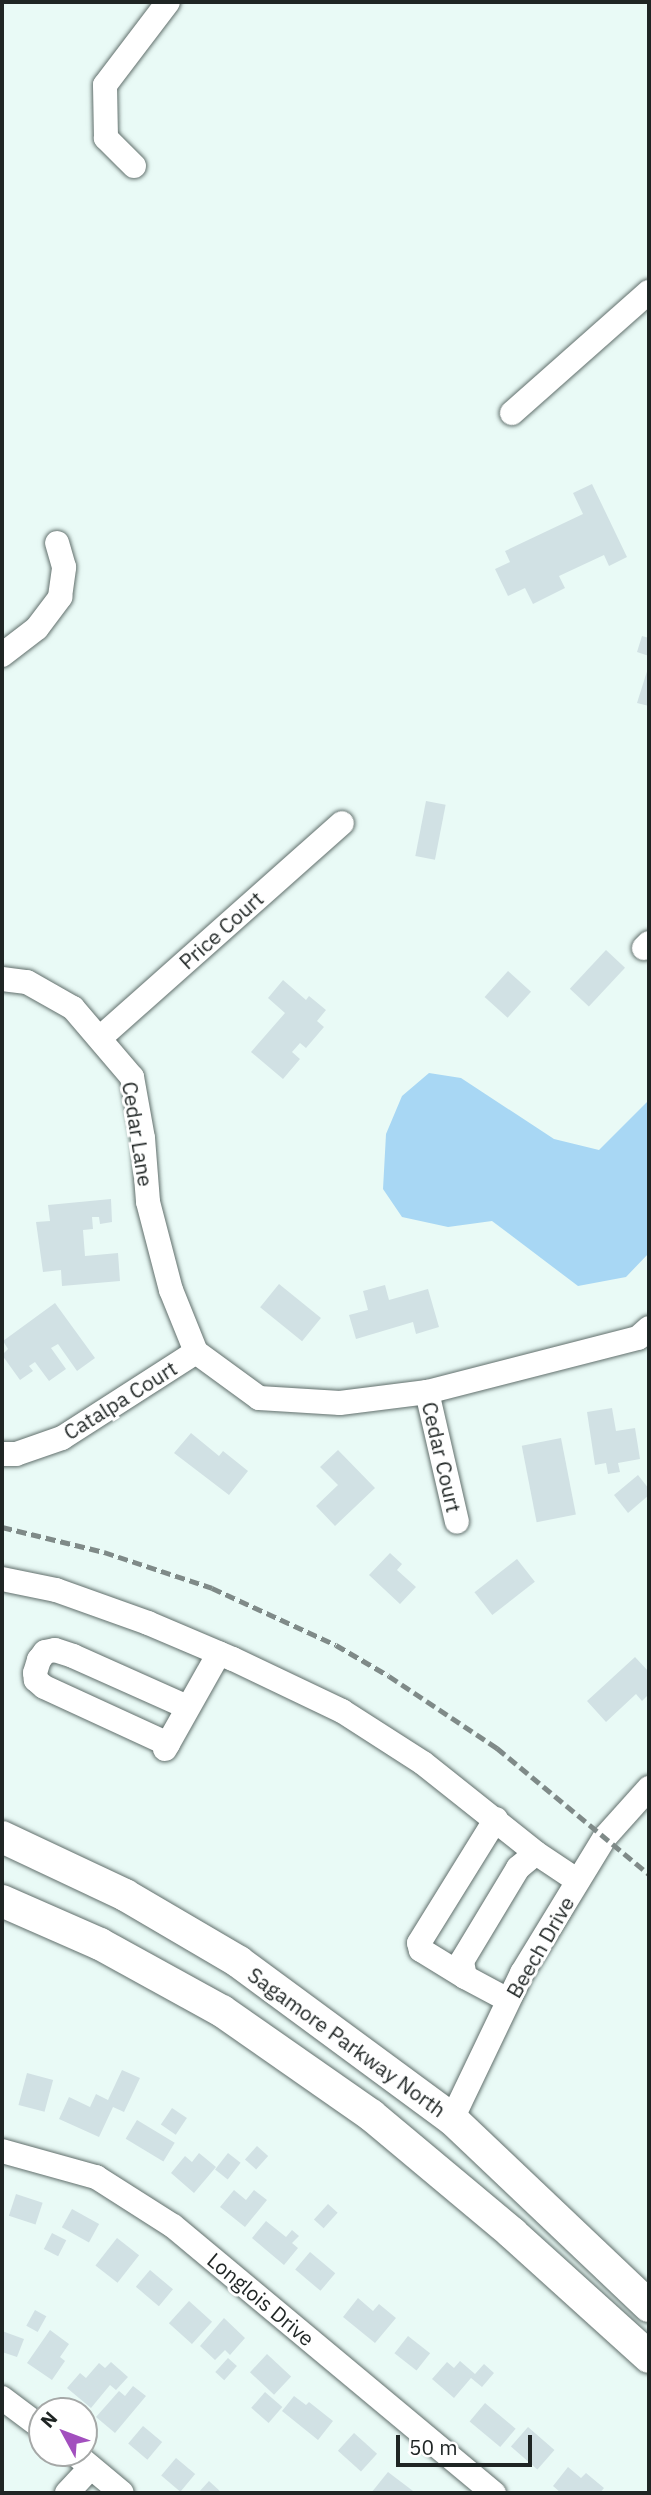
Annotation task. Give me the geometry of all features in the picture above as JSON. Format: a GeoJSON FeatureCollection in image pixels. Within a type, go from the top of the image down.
{"type":"FeatureCollection","features":[{"type":"Feature","properties":{"kind":"main road","name":"Sagamore Parkway North"},"geometry":{"type":"LineString","coordinates":[[2,1837],[125,1895],[239,1962],[452,2119],[649,2306]]}},
{"type":"Feature","properties":{"kind":"main road"},"geometry":{"type":"LineString","coordinates":[[2,1900],[100,1944],[222,2011],[371,2115],[512,2233],[649,2357]]}},
{"type":"Feature","properties":{"kind":"street"},"geometry":{"type":"LineString","coordinates":[[134,166],[106,138],[106,85],[168,2]]}},
{"type":"Feature","properties":{"kind":"street"},"geometry":{"type":"LineString","coordinates":[[512,413],[649,292]]}},
{"type":"Feature","properties":{"kind":"street"},"geometry":{"type":"LineString","coordinates":[[2,655],[37,628],[60,597],[64,567],[57,543]]}},
{"type":"Feature","properties":{"kind":"street","name":"Price Court"},"geometry":{"type":"LineString","coordinates":[[101,1037],[342,824]]}},
{"type":"Feature","properties":{"kind":"street","name":"Cedar Lane"},"geometry":{"type":"LineString","coordinates":[[2,979],[27,982],[73,1008],[101,1037],[132,1077],[143,1138],[148,1202],[171,1290],[196,1352]]}},
{"type":"Feature","properties":{"kind":"street"},"geometry":{"type":"LineString","coordinates":[[196,1352],[259,1398],[340,1404],[426,1392],[645,1340]]}},
{"type":"Feature","properties":{"kind":"street","name":"Catalpa Court"},"geometry":{"type":"LineString","coordinates":[[2,1454],[16,1454],[62,1438],[196,1352]]}},
{"type":"Feature","properties":{"kind":"street","name":"Cedar Court"},"geometry":{"type":"LineString","coordinates":[[426,1392],[457,1522]]}},
{"type":"Feature","properties":{"kind":"street"},"geometry":{"type":"LineString","coordinates":[[2,1579],[56,1590],[219,1653],[342,1711],[423,1763],[536,1853],[578,1881]]}},
{"type":"Feature","properties":{"kind":"street"},"geometry":{"type":"LineString","coordinates":[[187,1707],[55,1650],[46,1652],[35,1673],[36,1680],[44,1687],[166,1746],[219,1653]]}},
{"type":"Feature","properties":{"kind":"street","name":"Beech Drive"},"geometry":{"type":"LineString","coordinates":[[452,2119],[508,2000],[578,1881],[605,1837],[649,1788]]}},
{"type":"Feature","properties":{"kind":"street"},"geometry":{"type":"LineString","coordinates":[[496,1819],[419,1943],[421,1950],[508,2000]]}},
{"type":"Feature","properties":{"kind":"street"},"geometry":{"type":"LineString","coordinates":[[465,1977],[462,1961],[518,1868],[536,1853]]}},
{"type":"Feature","properties":{"kind":"street","name":"Longlois Drive"},"geometry":{"type":"LineString","coordinates":[[2,2151],[96,2176],[173,2226],[494,2493]]}},
{"type":"Feature","properties":{"kind":"street"},"geometry":{"type":"LineString","coordinates":[[2,2398],[28,2418]]}},
{"type":"Feature","properties":{"kind":"street"},"geometry":{"type":"LineString","coordinates":[[67,2493],[79,2467]]}},
{"type":"Feature","properties":{"kind":"street"},"geometry":{"type":"LineString","coordinates":[[90,2467],[122,2493]]}},
{"type":"Feature","properties":{"kind":"water"},"geometry":{"type":"Polygon","coordinates":[[[429,1073],[461,1078],[554,1139],[599,1150],[649,1100],[649,1253],[626,1277],[578,1286],[492,1221],[448,1227],[402,1217],[383,1189],[386,1134],[402,1096],[429,1073]]]}},
{"type":"Feature","properties":{"kind":"building"},"geometry":{"type":"Polygon","coordinates":[[[592,484],[627,557],[609,566],[604,555],[559,576],[565,588],[533,604],[525,588],[508,596],[495,569],[510,562],[505,551],[583,514],[573,493],[592,484]]]}},
{"type":"Feature","properties":{"kind":"building"},"geometry":{"type":"Polygon","coordinates":[[[642,636],[649,638],[649,656],[637,652],[642,636]]]}},
{"type":"Feature","properties":{"kind":"building"},"geometry":{"type":"Polygon","coordinates":[[[649,665],[649,706],[637,703],[649,665]]]}},
{"type":"Feature","properties":{"kind":"building"},"geometry":{"type":"Polygon","coordinates":[[[426,801],[446,805],[435,860],[415,856],[426,801]]]}},
{"type":"Feature","properties":{"kind":"building"},"geometry":{"type":"Polygon","coordinates":[[[606,950],[625,968],[589,1006],[570,989],[606,950]]]}},
{"type":"Feature","properties":{"kind":"building"},"geometry":{"type":"Polygon","coordinates":[[[508,971],[531,992],[508,1018],[485,997],[508,971]]]}},
{"type":"Feature","properties":{"kind":"building"},"geometry":{"type":"Polygon","coordinates":[[[283,980],[306,1000],[309,996],[326,1010],[317,1021],[324,1027],[306,1048],[300,1043],[292,1052],[300,1059],[283,1079],[251,1052],[285,1013],[268,998],[283,980]]]}},
{"type":"Feature","properties":{"kind":"building"},"geometry":{"type":"Polygon","coordinates":[[[111,1199],[112,1222],[100,1224],[99,1217],[92,1217],[93,1229],[83,1230],[85,1256],[118,1253],[120,1281],[62,1286],[61,1270],[43,1272],[36,1222],[50,1221],[48,1205],[111,1199]]]}},
{"type":"Feature","properties":{"kind":"building"},"geometry":{"type":"Polygon","coordinates":[[[279,1284],[321,1318],[302,1341],[260,1307],[279,1284]]]}},
{"type":"Feature","properties":{"kind":"building"},"geometry":{"type":"Polygon","coordinates":[[[385,1285],[389,1300],[428,1289],[439,1327],[416,1334],[413,1322],[356,1339],[349,1315],[368,1310],[363,1291],[385,1285]]]}},
{"type":"Feature","properties":{"kind":"building"},"geometry":{"type":"Polygon","coordinates":[[[55,1303],[95,1358],[77,1371],[58,1344],[51,1348],[66,1369],[49,1381],[35,1362],[29,1366],[33,1371],[20,1380],[2,1355],[8,1349],[3,1341],[55,1303]]]}},
{"type":"Feature","properties":{"kind":"building"},"geometry":{"type":"Polygon","coordinates":[[[612,1408],[616,1431],[635,1428],[640,1459],[618,1463],[620,1472],[608,1474],[606,1463],[595,1465],[587,1412],[612,1408]]]}},
{"type":"Feature","properties":{"kind":"building"},"geometry":{"type":"Polygon","coordinates":[[[191,1433],[219,1456],[223,1451],[248,1471],[229,1495],[174,1453],[191,1433]]]}},
{"type":"Feature","properties":{"kind":"building"},"geometry":{"type":"Polygon","coordinates":[[[561,1438],[576,1515],[537,1522],[522,1446],[561,1438]]]}},
{"type":"Feature","properties":{"kind":"building"},"geometry":{"type":"Polygon","coordinates":[[[338,1450],[375,1488],[335,1526],[316,1506],[338,1485],[320,1467],[338,1450]]]}},
{"type":"Feature","properties":{"kind":"building"},"geometry":{"type":"Polygon","coordinates":[[[638,1475],[649,1489],[649,1495],[628,1513],[614,1495],[638,1475]]]}},
{"type":"Feature","properties":{"kind":"building"},"geometry":{"type":"Polygon","coordinates":[[[390,1553],[402,1564],[397,1570],[416,1587],[400,1604],[369,1575],[390,1553]]]}},
{"type":"Feature","properties":{"kind":"building"},"geometry":{"type":"Polygon","coordinates":[[[517,1559],[535,1582],[492,1615],[474,1592],[517,1559]]]}},
{"type":"Feature","properties":{"kind":"building"},"geometry":{"type":"Polygon","coordinates":[[[635,1657],[649,1672],[649,1694],[642,1701],[636,1694],[606,1722],[587,1701],[635,1657]]]}},
{"type":"Feature","properties":{"kind":"building"},"geometry":{"type":"Polygon","coordinates":[[[122,2070],[140,2078],[124,2112],[113,2107],[99,2137],[59,2119],[69,2097],[90,2107],[96,2094],[108,2100],[122,2070]]]}},
{"type":"Feature","properties":{"kind":"building"},"geometry":{"type":"Polygon","coordinates":[[[27,2073],[53,2080],[45,2112],[18,2105],[27,2073]]]}},
{"type":"Feature","properties":{"kind":"building"},"geometry":{"type":"Polygon","coordinates":[[[172,2108],[187,2118],[176,2135],[161,2125],[172,2108]]]}},
{"type":"Feature","properties":{"kind":"building"},"geometry":{"type":"Polygon","coordinates":[[[137,2120],[175,2143],[163,2162],[126,2139],[137,2120]]]}},
{"type":"Feature","properties":{"kind":"building"},"geometry":{"type":"Polygon","coordinates":[[[257,2146],[268,2156],[256,2169],[245,2159],[257,2146]]]}},
{"type":"Feature","properties":{"kind":"building"},"geometry":{"type":"Polygon","coordinates":[[[199,2153],[216,2167],[194,2193],[171,2173],[185,2156],[192,2162],[199,2153]]]}},
{"type":"Feature","properties":{"kind":"building"},"geometry":{"type":"Polygon","coordinates":[[[228,2153],[241,2163],[228,2179],[215,2170],[228,2153]]]}},
{"type":"Feature","properties":{"kind":"building"},"geometry":{"type":"Polygon","coordinates":[[[234,2190],[246,2200],[254,2190],[267,2200],[245,2227],[220,2207],[234,2190]]]}},
{"type":"Feature","properties":{"kind":"building"},"geometry":{"type":"Polygon","coordinates":[[[16,2194],[43,2203],[36,2225],[9,2216],[16,2194]]]}},
{"type":"Feature","properties":{"kind":"building"},"geometry":{"type":"Polygon","coordinates":[[[328,2204],[338,2213],[324,2228],[314,2220],[328,2204]]]}},
{"type":"Feature","properties":{"kind":"building"},"geometry":{"type":"Polygon","coordinates":[[[72,2209],[99,2224],[89,2242],[62,2227],[72,2209]]]}},
{"type":"Feature","properties":{"kind":"building"},"geometry":{"type":"Polygon","coordinates":[[[266,2221],[286,2237],[292,2230],[299,2236],[292,2243],[298,2248],[284,2265],[252,2238],[266,2221]]]}},
{"type":"Feature","properties":{"kind":"building"},"geometry":{"type":"Polygon","coordinates":[[[52,2233],[66,2240],[58,2256],[44,2249],[52,2233]]]}},
{"type":"Feature","properties":{"kind":"building"},"geometry":{"type":"Polygon","coordinates":[[[117,2238],[139,2255],[118,2283],[95,2266],[117,2238]]]}},
{"type":"Feature","properties":{"kind":"building"},"geometry":{"type":"Polygon","coordinates":[[[310,2252],[335,2273],[320,2291],[295,2270],[310,2252]]]}},
{"type":"Feature","properties":{"kind":"building"},"geometry":{"type":"Polygon","coordinates":[[[150,2270],[173,2289],[159,2306],[136,2287],[150,2270]]]}},
{"type":"Feature","properties":{"kind":"building"},"geometry":{"type":"Polygon","coordinates":[[[358,2298],[373,2311],[379,2304],[396,2318],[375,2343],[343,2317],[358,2298]]]}},
{"type":"Feature","properties":{"kind":"building"},"geometry":{"type":"Polygon","coordinates":[[[189,2301],[212,2322],[192,2344],[169,2323],[189,2301]]]}},
{"type":"Feature","properties":{"kind":"building"},"geometry":{"type":"Polygon","coordinates":[[[35,2310],[46,2316],[38,2332],[26,2326],[35,2310]]]}},
{"type":"Feature","properties":{"kind":"building"},"geometry":{"type":"Polygon","coordinates":[[[224,2318],[245,2338],[230,2355],[225,2350],[215,2360],[200,2346],[224,2318]]]}},
{"type":"Feature","properties":{"kind":"building"},"geometry":{"type":"Polygon","coordinates":[[[50,2330],[69,2344],[60,2357],[65,2361],[52,2380],[27,2363],[50,2330]]]}},
{"type":"Feature","properties":{"kind":"building"},"geometry":{"type":"Polygon","coordinates":[[[2,2331],[24,2339],[17,2357],[2,2352],[2,2331]]]}},
{"type":"Feature","properties":{"kind":"building"},"geometry":{"type":"Polygon","coordinates":[[[408,2336],[430,2353],[417,2371],[394,2353],[408,2336]]]}},
{"type":"Feature","properties":{"kind":"building"},"geometry":{"type":"Polygon","coordinates":[[[267,2354],[291,2377],[274,2395],[250,2372],[267,2354]]]}},
{"type":"Feature","properties":{"kind":"building"},"geometry":{"type":"Polygon","coordinates":[[[228,2358],[237,2366],[224,2380],[215,2372],[228,2358]]]}},
{"type":"Feature","properties":{"kind":"building"},"geometry":{"type":"Polygon","coordinates":[[[460,2361],[475,2374],[484,2364],[494,2373],[482,2387],[471,2378],[454,2398],[432,2379],[447,2362],[454,2368],[460,2361]]]}},
{"type":"Feature","properties":{"kind":"building"},"geometry":{"type":"Polygon","coordinates":[[[111,2362],[128,2377],[116,2390],[110,2385],[98,2400],[98,2397],[78,2397],[67,2388],[80,2373],[86,2378],[99,2363],[105,2368],[111,2362]]]}},
{"type":"Feature","properties":{"kind":"building"},"geometry":{"type":"Polygon","coordinates":[[[133,2386],[146,2396],[115,2433],[98,2419],[98,2415],[119,2391],[125,2396],[133,2386]]]}},
{"type":"Feature","properties":{"kind":"building"},"geometry":{"type":"Polygon","coordinates":[[[265,2392],[282,2407],[269,2423],[251,2408],[265,2392]]]}},
{"type":"Feature","properties":{"kind":"building"},"geometry":{"type":"Polygon","coordinates":[[[294,2396],[306,2405],[309,2402],[333,2421],[318,2440],[282,2411],[294,2396]]]}},
{"type":"Feature","properties":{"kind":"building"},"geometry":{"type":"Polygon","coordinates":[[[485,2403],[516,2429],[500,2447],[470,2421],[485,2403]]]}},
{"type":"Feature","properties":{"kind":"building"},"geometry":{"type":"Polygon","coordinates":[[[143,2426],[162,2442],[147,2460],[128,2444],[143,2426]]]}},
{"type":"Feature","properties":{"kind":"building"},"geometry":{"type":"Polygon","coordinates":[[[528,2427],[554,2450],[537,2470],[511,2447],[528,2427]]]}},
{"type":"Feature","properties":{"kind":"building"},"geometry":{"type":"Polygon","coordinates":[[[354,2433],[377,2454],[361,2472],[338,2451],[354,2433]]]}},
{"type":"Feature","properties":{"kind":"building"},"geometry":{"type":"Polygon","coordinates":[[[176,2458],[195,2474],[180,2492],[161,2476],[176,2458]]]}},
{"type":"Feature","properties":{"kind":"building"},"geometry":{"type":"Polygon","coordinates":[[[568,2467],[581,2478],[586,2473],[604,2488],[600,2493],[561,2493],[553,2486],[568,2467]]]}},
{"type":"Feature","properties":{"kind":"building"},"geometry":{"type":"Polygon","coordinates":[[[388,2472],[413,2491],[371,2493],[388,2472]]]}},
{"type":"Feature","properties":{"kind":"building"},"geometry":{"type":"Polygon","coordinates":[[[209,2481],[222,2493],[198,2493],[209,2481]]]}},
{"type":"Feature","properties":{"kind":"railway"},"geometry":{"type":"LineString","coordinates":[[2,1527],[104,1552],[212,1588],[336,1645],[389,1676],[497,1748],[649,1874]]}}]}
